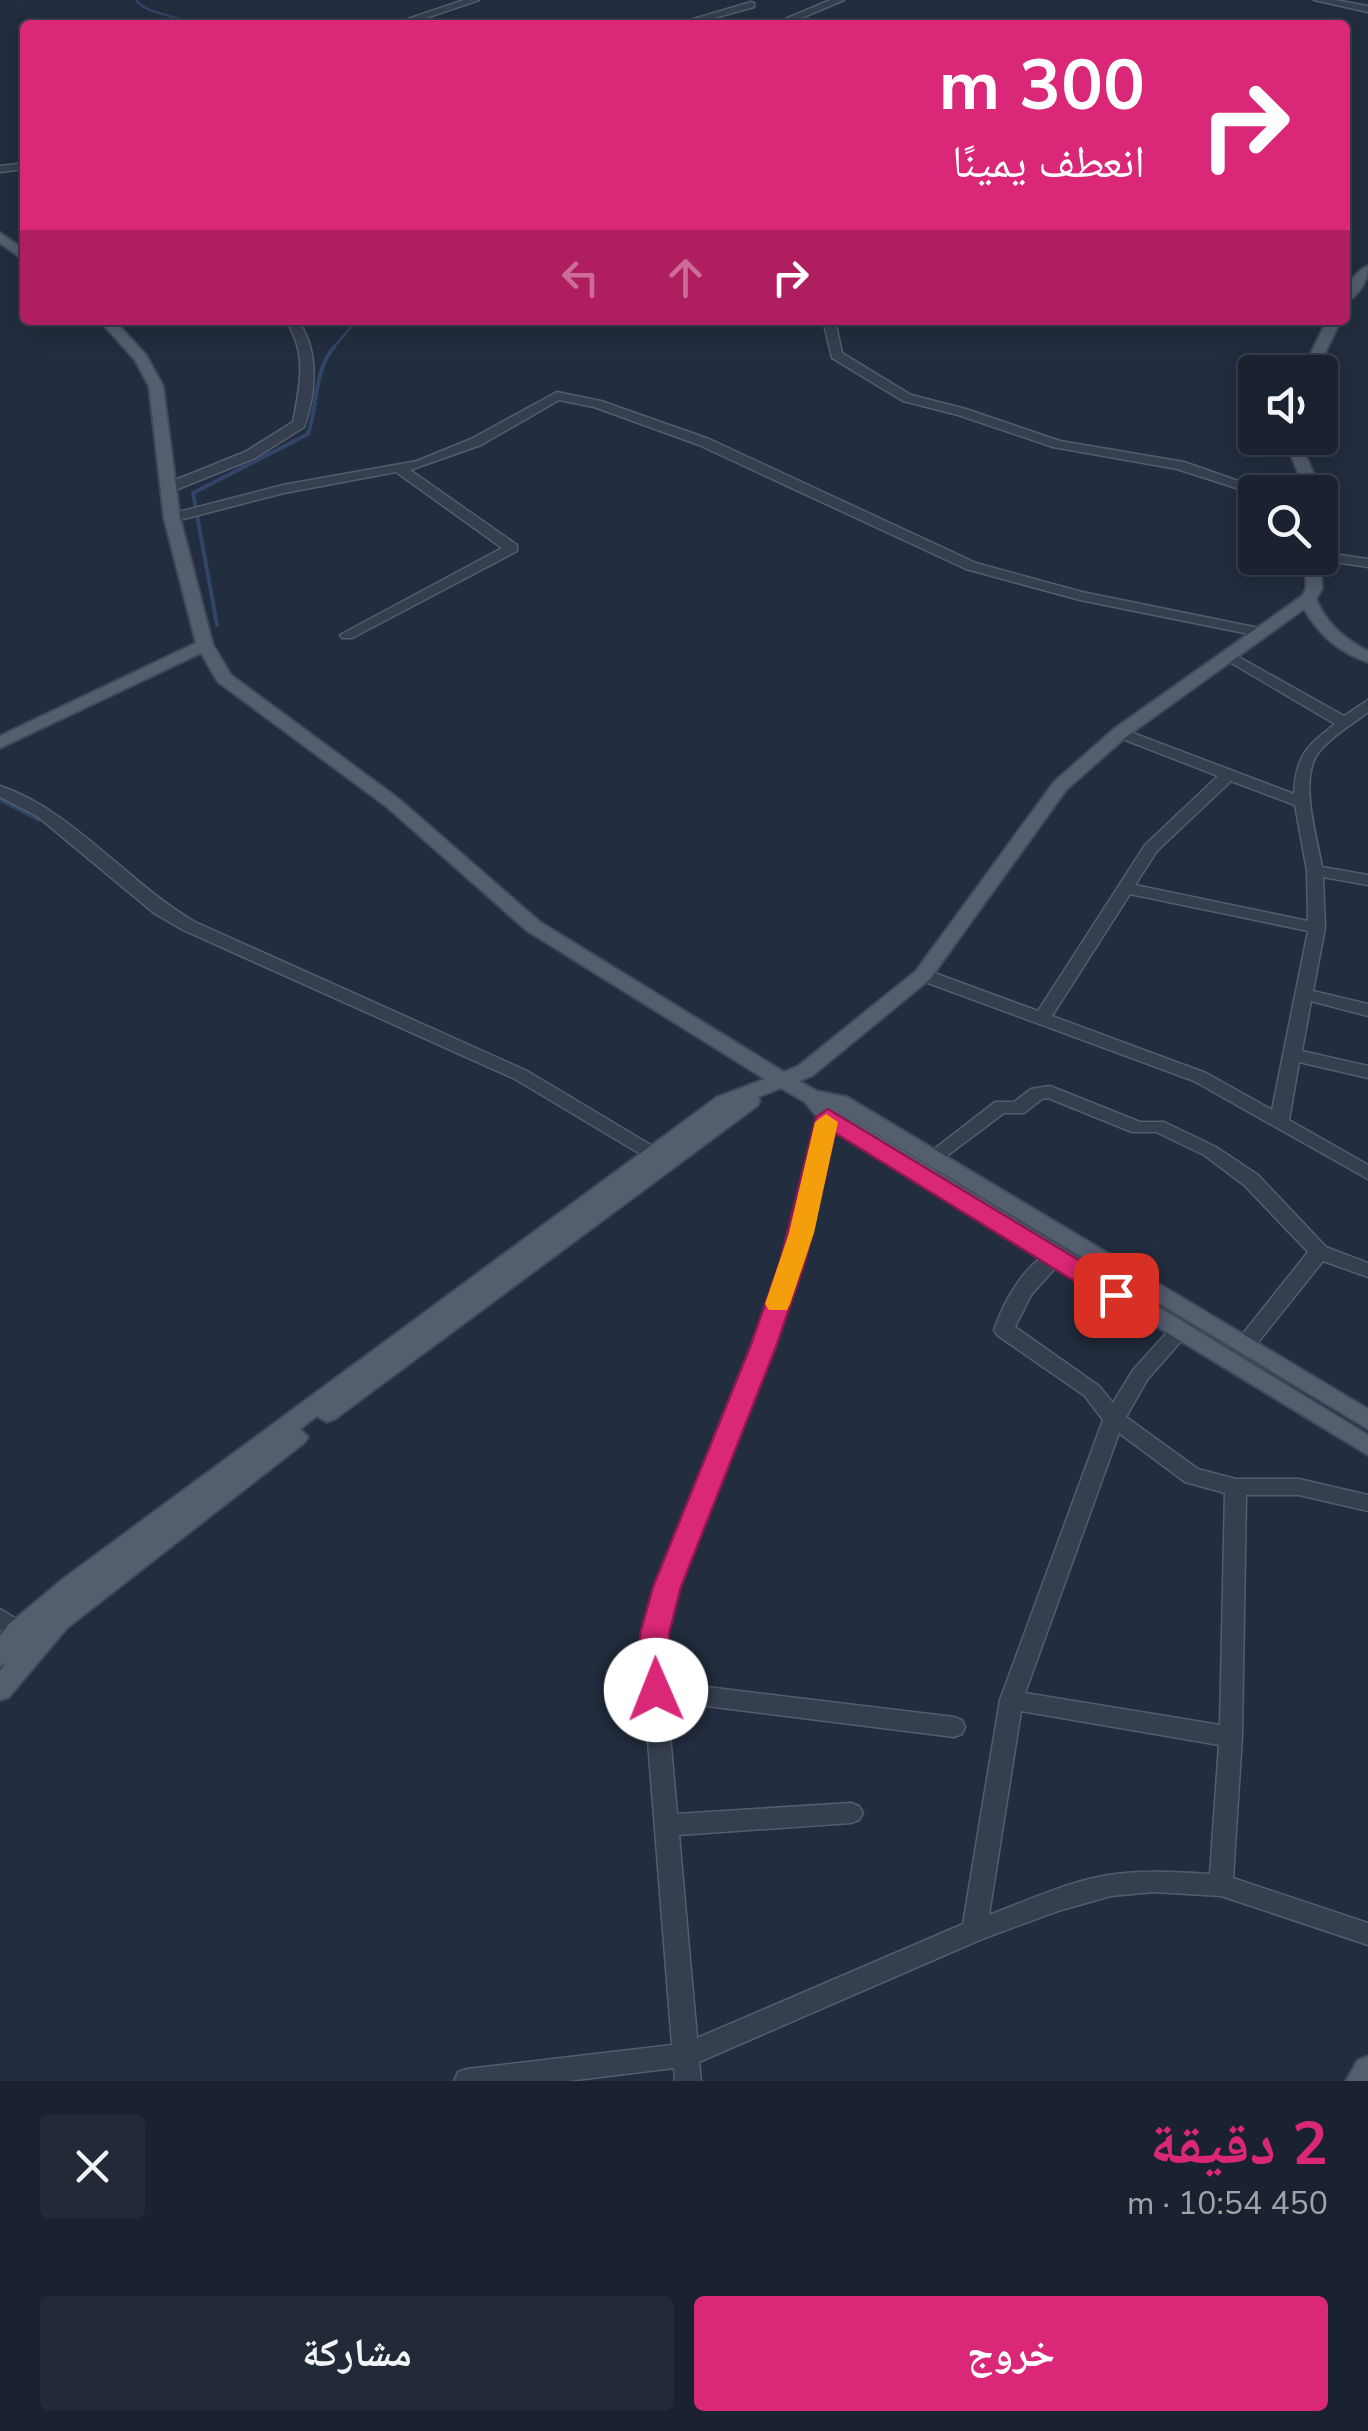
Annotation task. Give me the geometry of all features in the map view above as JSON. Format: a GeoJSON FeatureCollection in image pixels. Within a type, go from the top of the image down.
{"type":"FeatureCollection","features":[{"type":"Feature","properties":{"kind":"main road"},"geometry":{"type":"LineString","coordinates":[[0,237],[20,253]]}},
{"type":"Feature","properties":{"kind":"main road"},"geometry":{"type":"LineString","coordinates":[[111,325],[141,358],[156,386],[172,518],[205,644],[224,678],[393,802],[533,926],[780,1079],[812,1097],[840,1102],[1368,1420]]}},
{"type":"Feature","properties":{"kind":"main road"},"geometry":{"type":"LineString","coordinates":[[1317,355],[1332,325]]}},
{"type":"Feature","properties":{"kind":"main road"},"geometry":{"type":"LineString","coordinates":[[0,1655],[9,1625],[72,1586],[724,1102],[806,1071],[923,975],[1060,786],[1120,733],[1308,599],[1315,575]]}},
{"type":"Feature","properties":{"kind":"main road"},"geometry":{"type":"LineString","coordinates":[[1308,599],[1315,617],[1331,634],[1368,656]]}},
{"type":"Feature","properties":{"kind":"main road"},"geometry":{"type":"LineString","coordinates":[[0,743],[205,644]]}},
{"type":"Feature","properties":{"kind":"main road"},"geometry":{"type":"LineString","coordinates":[[0,1690],[58,1621],[99,1587],[780,1079]]}},
{"type":"Feature","properties":{"kind":"main road"},"geometry":{"type":"LineString","coordinates":[[812,1097],[828,1117],[1368,1446]]}},
{"type":"Feature","properties":{"kind":"main road"},"geometry":{"type":"LineString","coordinates":[[1361,2081],[1368,2070]]}},
{"type":"Feature","properties":{"kind":"street"},"geometry":{"type":"LineString","coordinates":[[406,20],[444,3],[474,0]]}},
{"type":"Feature","properties":{"kind":"street"},"geometry":{"type":"LineString","coordinates":[[790,20],[840,0]]}},
{"type":"Feature","properties":{"kind":"street"},"geometry":{"type":"LineString","coordinates":[[1320,0],[1368,10]]}},
{"type":"Feature","properties":{"kind":"street"},"geometry":{"type":"LineString","coordinates":[[693,20],[746,3],[774,20]]}},
{"type":"Feature","properties":{"kind":"street"},"geometry":{"type":"LineString","coordinates":[[168,488],[250,455],[299,424],[308,374],[297,325]]}},
{"type":"Feature","properties":{"kind":"street"},"geometry":{"type":"LineString","coordinates":[[830,325],[836,355],[907,398],[1058,444],[1179,465],[1238,484]]}},
{"type":"Feature","properties":{"kind":"street"},"geometry":{"type":"LineString","coordinates":[[172,518],[283,489],[399,468],[476,442],[556,396],[597,404],[704,442],[971,566],[1080,596],[1259,632]]}},
{"type":"Feature","properties":{"kind":"street"},"geometry":{"type":"LineString","coordinates":[[346,635],[512,548],[399,468]]}},
{"type":"Feature","properties":{"kind":"street"},"geometry":{"type":"LineString","coordinates":[[1338,559],[1368,563]]}},
{"type":"Feature","properties":{"kind":"street"},"geometry":{"type":"LineString","coordinates":[[1228,654],[1342,722]]}},
{"type":"Feature","properties":{"kind":"street"},"geometry":{"type":"LineString","coordinates":[[1279,1122],[1317,928],[1316,870],[1302,802],[1303,770],[1312,750],[1368,704]]}},
{"type":"Feature","properties":{"kind":"street"},"geometry":{"type":"LineString","coordinates":[[1120,733],[1302,802]]}},
{"type":"Feature","properties":{"kind":"street"},"geometry":{"type":"LineString","coordinates":[[1042,1019],[1151,848],[1228,775]]}},
{"type":"Feature","properties":{"kind":"street"},"geometry":{"type":"LineString","coordinates":[[0,791],[43,812],[174,918],[521,1075],[653,1154]]}},
{"type":"Feature","properties":{"kind":"street"},"geometry":{"type":"LineString","coordinates":[[1316,870],[1368,880]]}},
{"type":"Feature","properties":{"kind":"street"},"geometry":{"type":"LineString","coordinates":[[1124,888],[1317,928]]}},
{"type":"Feature","properties":{"kind":"street"},"geometry":{"type":"LineString","coordinates":[[923,975],[1200,1078],[1368,1173]]}},
{"type":"Feature","properties":{"kind":"street"},"geometry":{"type":"LineString","coordinates":[[1304,994],[1368,1010]]}},
{"type":"Feature","properties":{"kind":"street"},"geometry":{"type":"LineString","coordinates":[[1292,1055],[1368,1072]]}},
{"type":"Feature","properties":{"kind":"street"},"geometry":{"type":"LineString","coordinates":[[933,1157],[1001,1106],[1018,1109],[1037,1093],[1050,1092],[1138,1128],[1158,1126],[1210,1151],[1251,1180],[1319,1252],[1368,1270]]}},
{"type":"Feature","properties":{"kind":"street"},"geometry":{"type":"LineString","coordinates":[[687,2068],[654,1634],[667,1587],[769,1331],[802,1233],[828,1117]]}},
{"type":"Feature","properties":{"kind":"street"},"geometry":{"type":"LineString","coordinates":[[1245,1345],[1319,1252]]}},
{"type":"Feature","properties":{"kind":"street"},"geometry":{"type":"LineString","coordinates":[[1055,1257],[1012,1304],[1004,1330],[1092,1391],[1114,1420],[1192,1476],[1236,1488],[1298,1487],[1368,1503]]}},
{"type":"Feature","properties":{"kind":"street"},"geometry":{"type":"LineString","coordinates":[[974,1931],[1011,1700],[1114,1420],[1140,1375],[1178,1333]]}},
{"type":"Feature","properties":{"kind":"street"},"geometry":{"type":"LineString","coordinates":[[1222,1885],[1236,1488]]}},
{"type":"Feature","properties":{"kind":"street"},"geometry":{"type":"LineString","coordinates":[[656,1690],[954,1728]]}},
{"type":"Feature","properties":{"kind":"street"},"geometry":{"type":"LineString","coordinates":[[1011,1700],[1230,1737]]}},
{"type":"Feature","properties":{"kind":"street"},"geometry":{"type":"LineString","coordinates":[[667,1825],[851,1813]]}},
{"type":"Feature","properties":{"kind":"street"},"geometry":{"type":"LineString","coordinates":[[467,2081],[687,2068],[974,1931],[1111,1885],[1154,1881],[1222,1885],[1368,1934]]}},
{"type":"Feature","properties":{"kind":"waterway"},"geometry":{"type":"LineString","coordinates":[[136,0],[148,9],[181,20]]}},
{"type":"Feature","properties":{"kind":"waterway"},"geometry":{"type":"LineString","coordinates":[[332,349],[353,325]]}},
{"type":"Feature","properties":{"kind":"waterway"},"geometry":{"type":"LineString","coordinates":[[217,625],[193,493],[308,434],[323,366],[334,347]]}},
{"type":"Feature","properties":{"kind":"waterway"},"geometry":{"type":"LineString","coordinates":[[0,799],[39,819]]}},
{"type":"Feature","properties":{"kind":"slow traffic"},"geometry":{"type":"LineString","coordinates":[[778,1304],[802,1233],[826,1122]]}},
{"type":"Feature","properties":{"kind":"route"},"geometry":{"type":"LineString","coordinates":[[656,1690],[654,1634],[667,1587],[763,1347],[802,1233],[828,1117],[1116,1295]]}}]}
